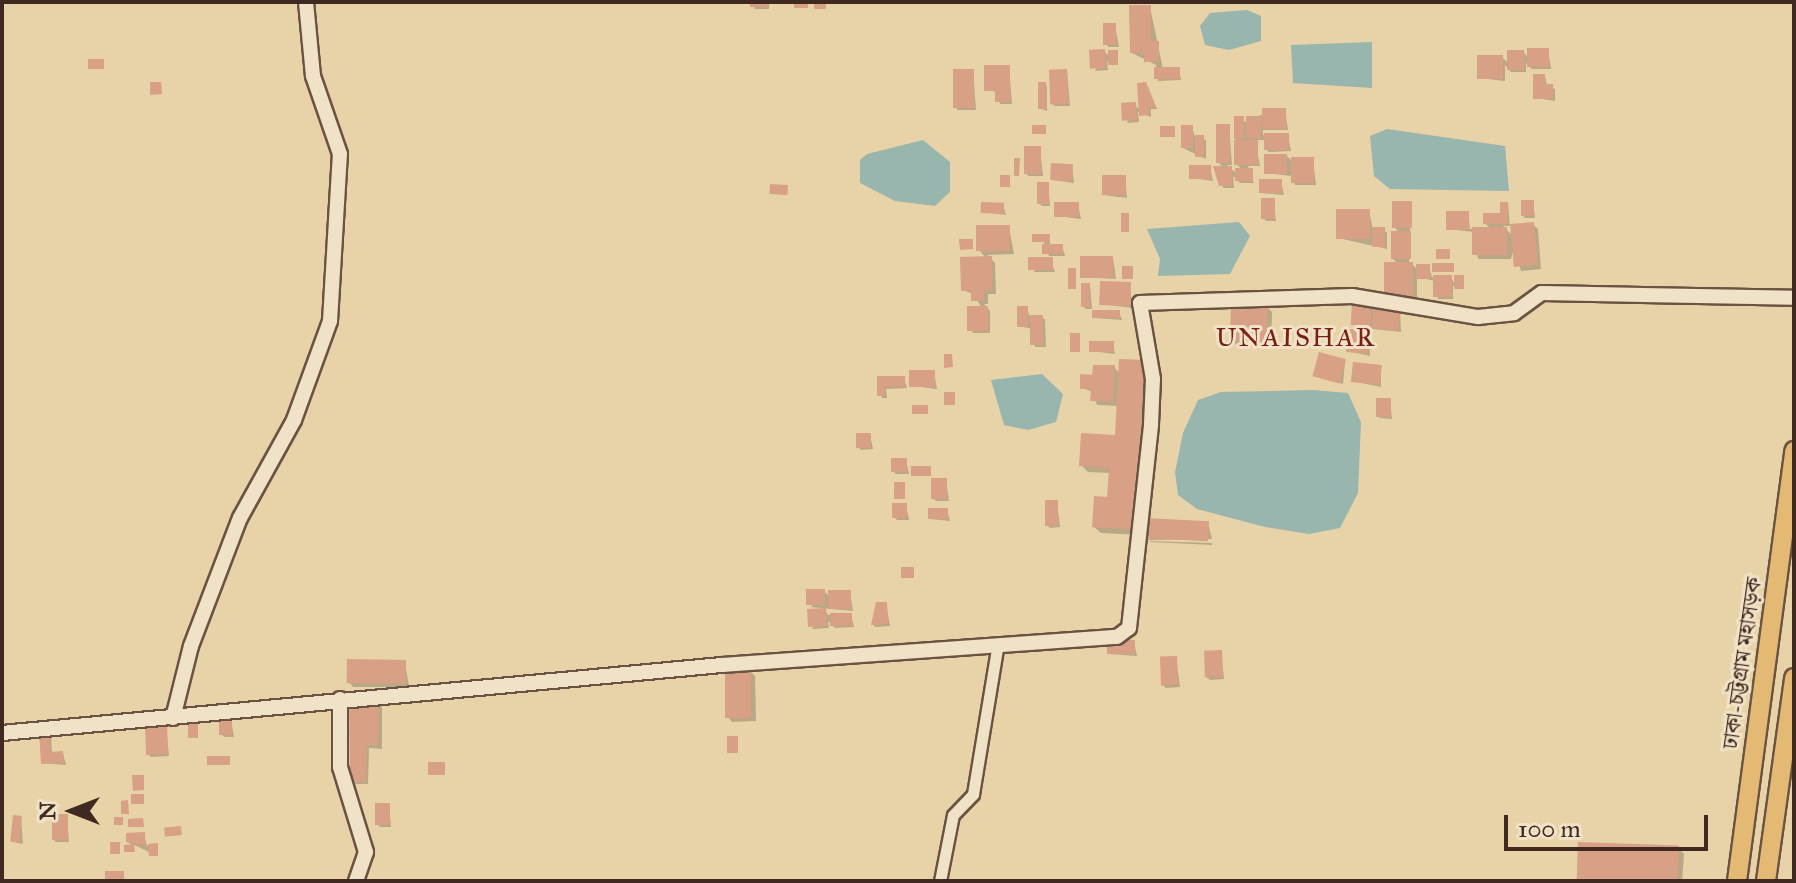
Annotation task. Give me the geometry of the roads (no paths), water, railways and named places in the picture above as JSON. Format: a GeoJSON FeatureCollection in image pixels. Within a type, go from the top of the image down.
{"type":"FeatureCollection","features":[{"type":"Feature","properties":{"kind":"highway","name":"ঢাকা-চট্টগ্রাম মহাসড়ক"},"geometry":{"type":"LineString","coordinates":[[1737,881],[1794,451]]}},
{"type":"Feature","properties":{"kind":"highway"},"geometry":{"type":"LineString","coordinates":[[1766,881],[1794,678]]}},
{"type":"Feature","properties":{"kind":"street"},"geometry":{"type":"LineString","coordinates":[[173,718],[191,646],[240,518],[294,420],[330,321],[340,154],[313,76],[306,2]]}},
{"type":"Feature","properties":{"kind":"street"},"geometry":{"type":"LineString","coordinates":[[2,733],[722,665],[1096,642],[1129,628],[1153,379],[1140,303],[1352,296],[1478,317],[1514,313],[1542,293],[1794,298]]}},
{"type":"Feature","properties":{"kind":"street"},"geometry":{"type":"LineString","coordinates":[[940,881],[953,815],[973,794],[997,649]]}},
{"type":"Feature","properties":{"kind":"street"},"geometry":{"type":"LineString","coordinates":[[340,699],[340,767],[366,852],[356,881]]}},
{"type":"Feature","properties":{"kind":"water"},"geometry":{"type":"Polygon","coordinates":[[[1247,10],[1261,16],[1261,41],[1229,50],[1205,45],[1200,26],[1210,13],[1247,10]]]}},
{"type":"Feature","properties":{"kind":"water"},"geometry":{"type":"Polygon","coordinates":[[[1372,42],[1372,88],[1293,83],[1291,45],[1372,42]]]}},
{"type":"Feature","properties":{"kind":"water"},"geometry":{"type":"Polygon","coordinates":[[[1387,129],[1505,146],[1509,191],[1390,189],[1374,176],[1370,136],[1387,129]]]}},
{"type":"Feature","properties":{"kind":"water"},"geometry":{"type":"Polygon","coordinates":[[[923,140],[950,162],[950,192],[935,206],[895,201],[860,183],[860,160],[867,154],[923,140]]]}},
{"type":"Feature","properties":{"kind":"water"},"geometry":{"type":"Polygon","coordinates":[[[1239,222],[1250,236],[1230,274],[1158,276],[1160,259],[1147,229],[1239,222]]]}},
{"type":"Feature","properties":{"kind":"water"},"geometry":{"type":"Polygon","coordinates":[[[1042,374],[1063,394],[1056,422],[1028,430],[1004,425],[991,380],[1042,374]]]}},
{"type":"Feature","properties":{"kind":"water"},"geometry":{"type":"Polygon","coordinates":[[[1313,390],[1348,393],[1361,422],[1358,493],[1340,528],[1309,534],[1265,527],[1197,509],[1178,495],[1175,472],[1183,433],[1198,400],[1221,392],[1313,390]]]}},
{"type":"Feature","properties":{"kind":"district","name":"UNAISHAR"},"geometry":{"type":"Point","coordinates":[1296,338]}}]}
